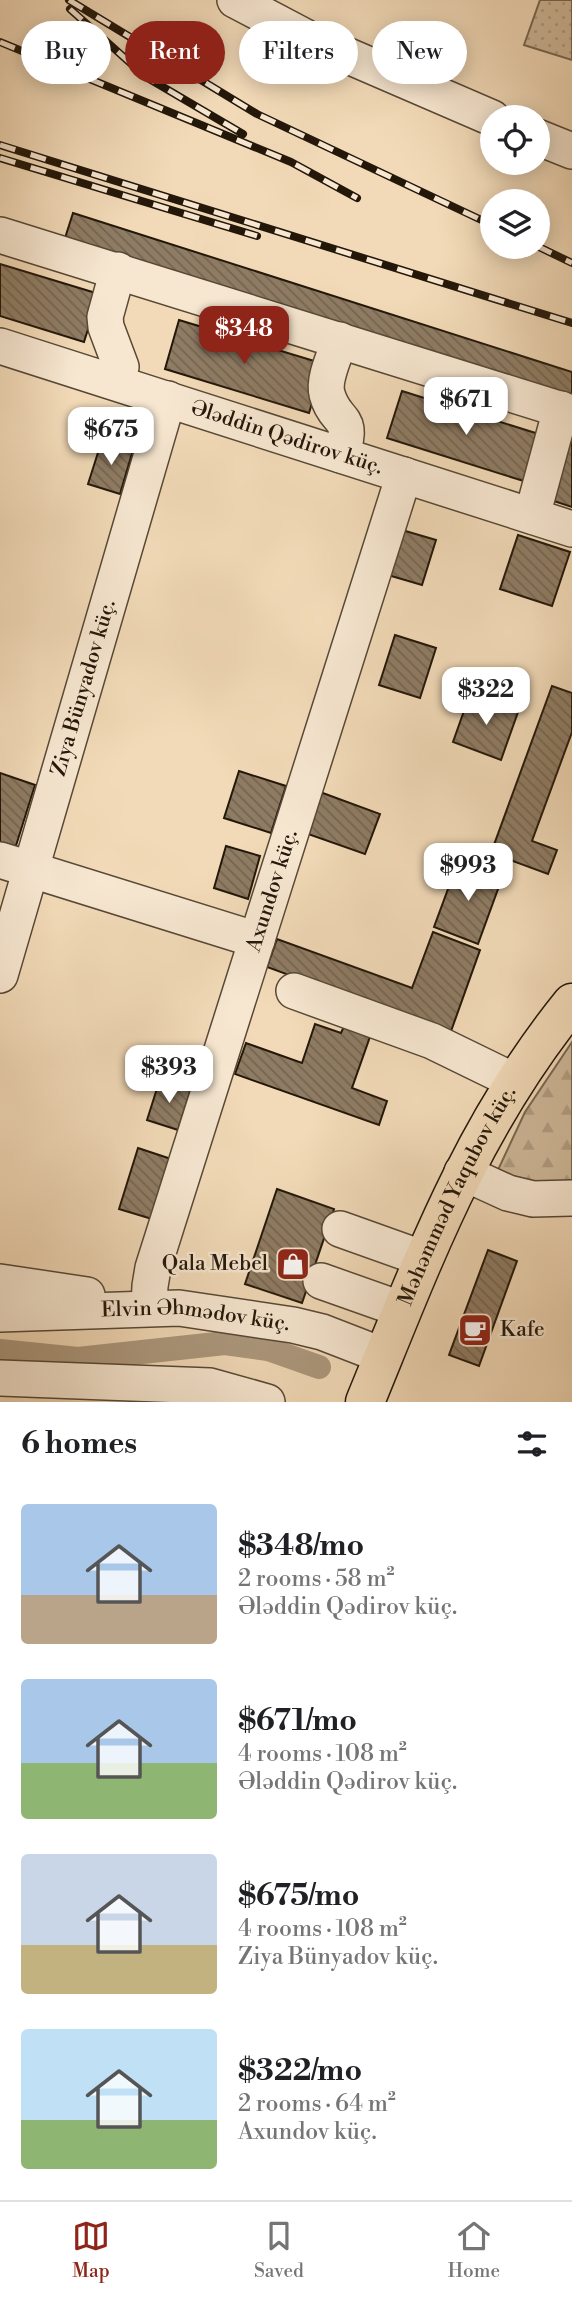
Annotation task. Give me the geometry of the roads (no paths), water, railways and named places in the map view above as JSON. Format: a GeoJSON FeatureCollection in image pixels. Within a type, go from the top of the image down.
{"type":"FeatureCollection","features":[{"type":"Feature","properties":{"kind":"main road","name":"Məhəmməd Yaqubov küç."},"geometry":{"type":"LineString","coordinates":[[365,1402],[462,1172],[514,1081],[572,1003]]}},
{"type":"Feature","properties":{"kind":"street"},"geometry":{"type":"LineString","coordinates":[[235,0],[309,39],[480,113]]}},
{"type":"Feature","properties":{"kind":"street"},"geometry":{"type":"LineString","coordinates":[[550,142],[572,151]]}},
{"type":"Feature","properties":{"kind":"street"},"geometry":{"type":"LineString","coordinates":[[0,235],[567,411],[532,516]]}},
{"type":"Feature","properties":{"kind":"street"},"geometry":{"type":"LineString","coordinates":[[115,382],[121,367],[105,317],[118,270]]}},
{"type":"Feature","properties":{"kind":"street"},"geometry":{"type":"LineString","coordinates":[[340,340],[327,385],[328,396],[346,425],[348,436],[341,455]]}},
{"type":"Feature","properties":{"kind":"street","name":"Ələddin Qədirov küç."},"geometry":{"type":"LineString","coordinates":[[0,346],[572,529]]}},
{"type":"Feature","properties":{"kind":"street","name":"Ziya Bünyadov küç."},"geometry":{"type":"LineString","coordinates":[[0,975],[15,865],[168,399]]}},
{"type":"Feature","properties":{"kind":"street","name":"Axundov küç."},"geometry":{"type":"LineString","coordinates":[[149,1307],[149,1286],[153,1268],[404,475]]}},
{"type":"Feature","properties":{"kind":"street"},"geometry":{"type":"LineString","coordinates":[[15,865],[257,940]]}},
{"type":"Feature","properties":{"kind":"street"},"geometry":{"type":"LineString","coordinates":[[294,991],[432,1041],[514,1081]]}},
{"type":"Feature","properties":{"kind":"street"},"geometry":{"type":"LineString","coordinates":[[462,1172],[508,1193],[533,1199],[572,1198]]}},
{"type":"Feature","properties":{"kind":"street"},"geometry":{"type":"LineString","coordinates":[[340,1229],[424,1259]]}},
{"type":"Feature","properties":{"kind":"street"},"geometry":{"type":"LineString","coordinates":[[321,1281],[403,1310]]}},
{"type":"Feature","properties":{"kind":"street"},"geometry":{"type":"LineString","coordinates":[[0,1282],[86,1295],[99,1301],[105,1310]]}},
{"type":"Feature","properties":{"kind":"street","name":"Elvin Əhmədov küç."},"geometry":{"type":"LineString","coordinates":[[0,1314],[179,1308],[293,1325],[322,1332],[384,1356]]}},
{"type":"Feature","properties":{"kind":"street"},"geometry":{"type":"LineString","coordinates":[[0,1378],[207,1394],[267,1402]]}},
{"type":"Feature","properties":{"kind":"waterway"},"geometry":{"type":"LineString","coordinates":[[0,1351],[78,1359],[225,1343],[268,1349],[319,1367]]}},
{"type":"Feature","properties":{"kind":"railway"},"geometry":{"type":"LineString","coordinates":[[69,0],[257,114],[480,219]]}},
{"type":"Feature","properties":{"kind":"railway"},"geometry":{"type":"LineString","coordinates":[[70,9],[146,77],[243,134]]}},
{"type":"Feature","properties":{"kind":"railway"},"geometry":{"type":"LineString","coordinates":[[0,42],[291,162],[357,198]]}},
{"type":"Feature","properties":{"kind":"railway"},"geometry":{"type":"LineString","coordinates":[[0,145],[572,323]]}},
{"type":"Feature","properties":{"kind":"railway"},"geometry":{"type":"LineString","coordinates":[[0,158],[257,236]]}},
{"type":"Feature","properties":{"kind":"railway"},"geometry":{"type":"LineString","coordinates":[[550,252],[572,263]]}},
{"type":"Feature","properties":{"kind":"place","name":"Qala Mebel"},"geometry":{"type":"Point","coordinates":[293,1264]}},
{"type":"Feature","properties":{"kind":"place","name":"Kafe"},"geometry":{"type":"Point","coordinates":[475,1330]}}]}
